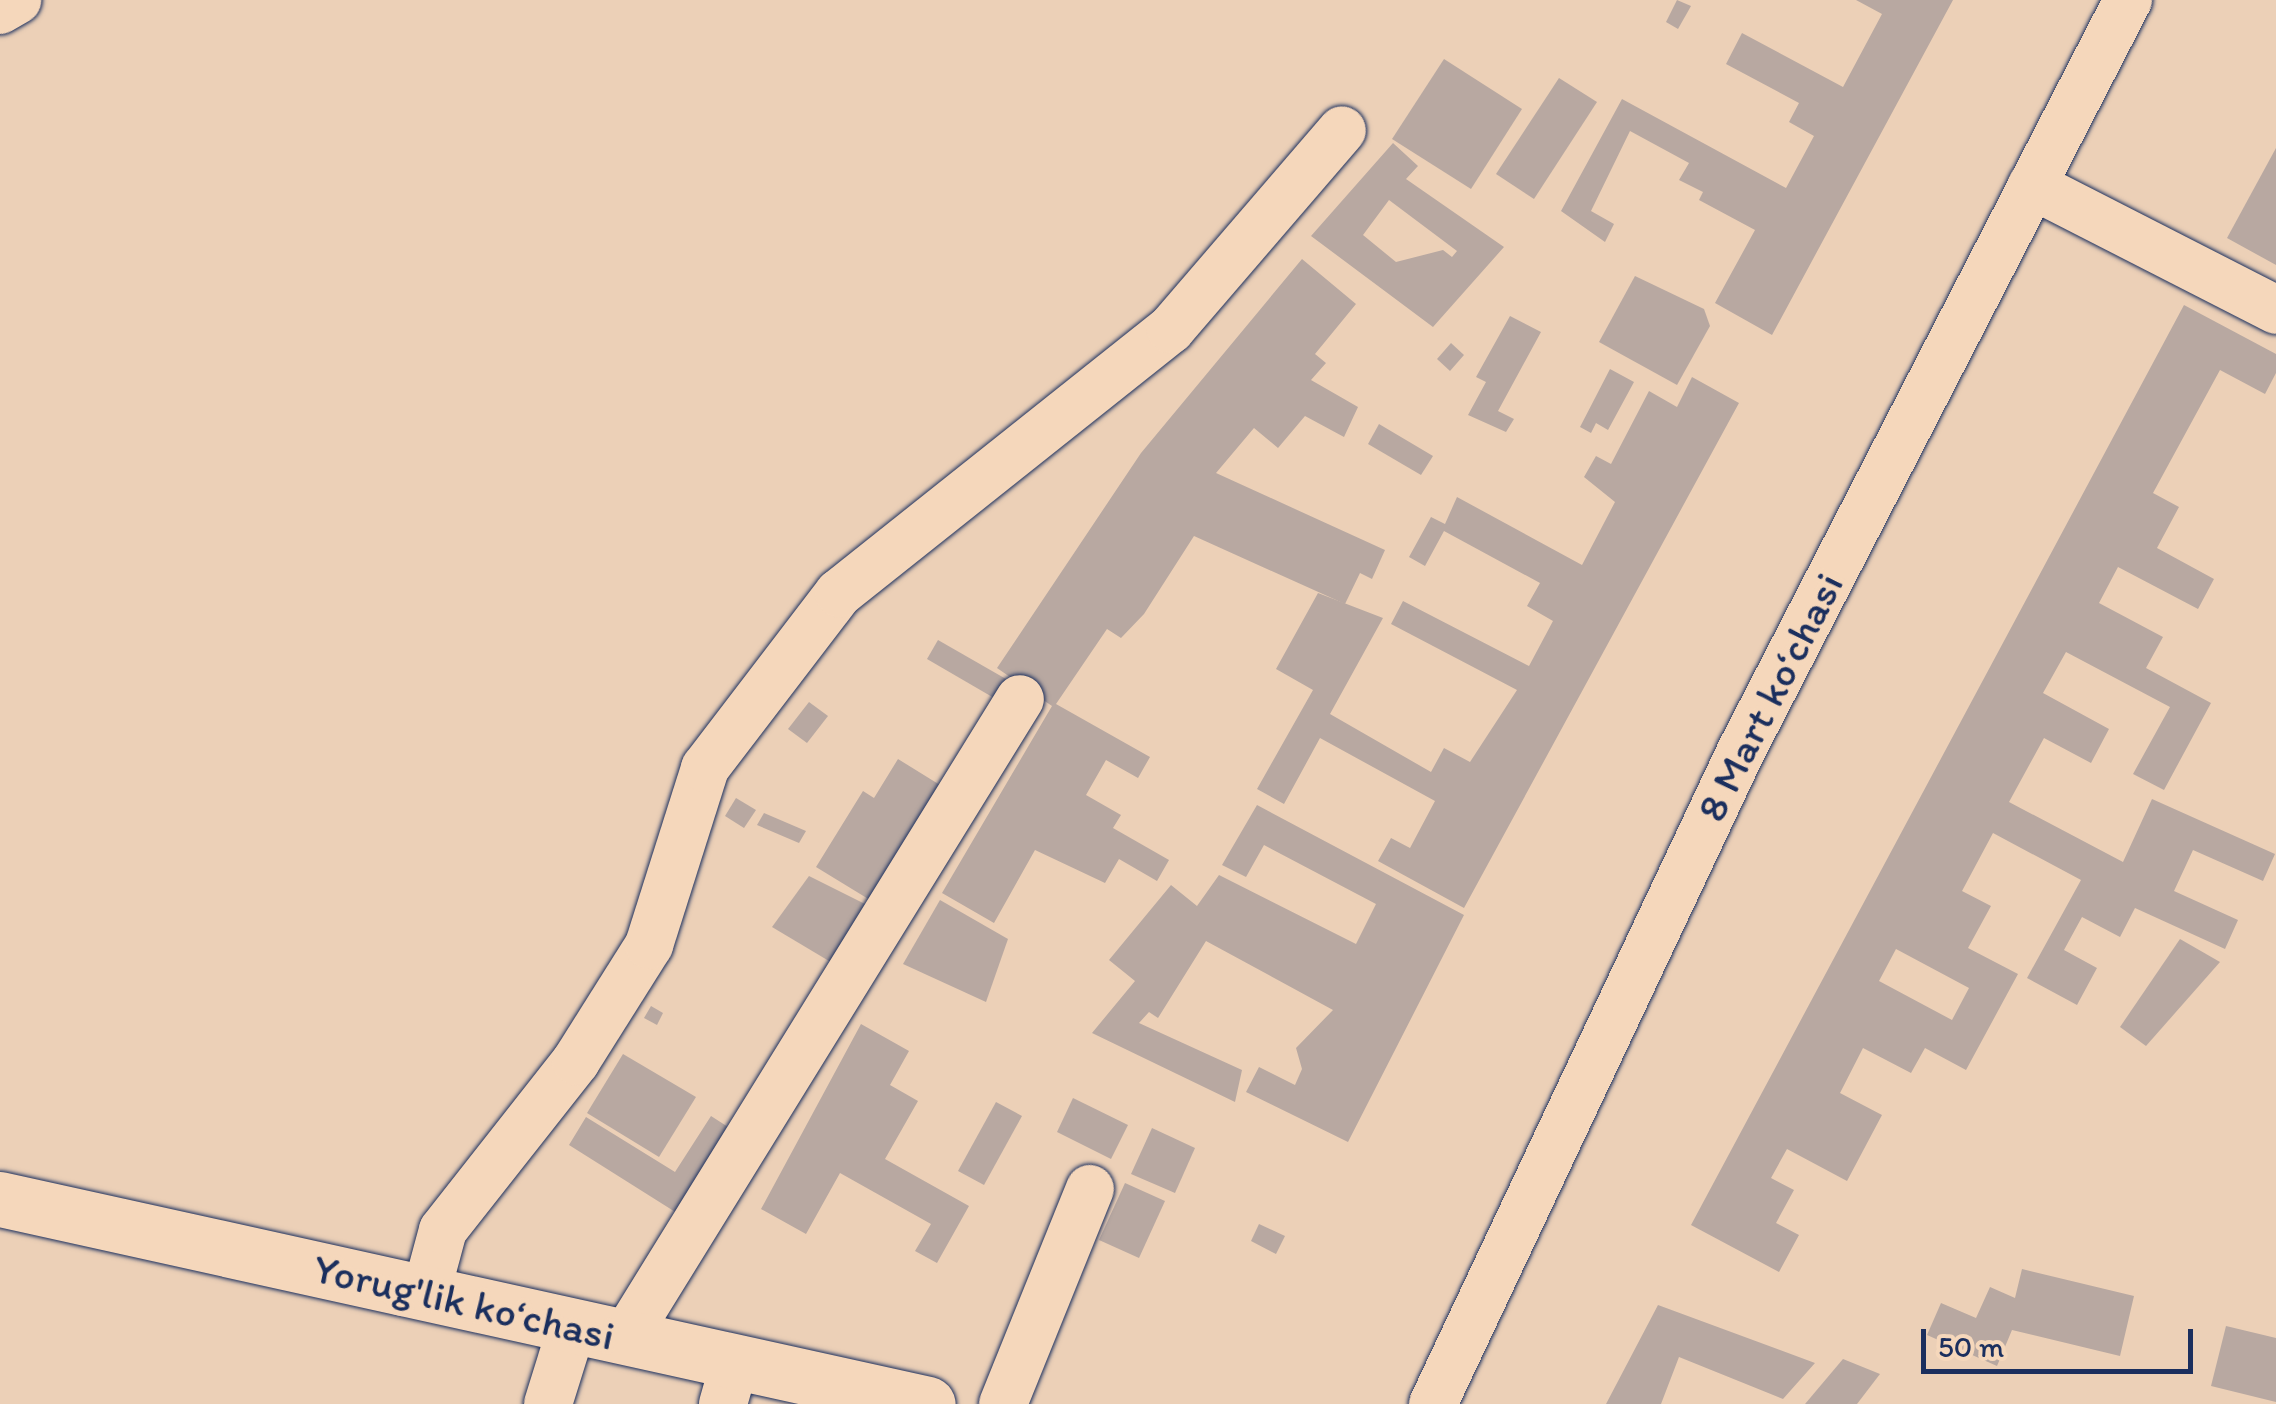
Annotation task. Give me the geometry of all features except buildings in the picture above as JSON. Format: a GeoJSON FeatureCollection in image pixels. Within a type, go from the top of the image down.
{"type":"FeatureCollection","features":[{"type":"Feature","properties":{"kind":"main road","name":"Yorug'lik koʻchasi"},"geometry":{"type":"LineString","coordinates":[[0,1198],[625,1338],[729,1383],[928,1404]]}},
{"type":"Feature","properties":{"kind":"street"},"geometry":{"type":"LineString","coordinates":[[0,10],[17,0]]}},
{"type":"Feature","properties":{"kind":"street","name":"8 Mart koʻchasi"},"geometry":{"type":"LineString","coordinates":[[1433,1404],[1732,769],[2128,0]]}},
{"type":"Feature","properties":{"kind":"street"},"geometry":{"type":"LineString","coordinates":[[426,1293],[442,1230],[576,1062],[649,945],[705,768],[839,592],[1171,329],[1342,130]]}},
{"type":"Feature","properties":{"kind":"street"},"geometry":{"type":"LineString","coordinates":[[2032,185],[2276,310]]}},
{"type":"Feature","properties":{"kind":"street"},"geometry":{"type":"LineString","coordinates":[[625,1338],[1020,699]]}},
{"type":"Feature","properties":{"kind":"street"},"geometry":{"type":"LineString","coordinates":[[1003,1404],[1090,1189]]}},
{"type":"Feature","properties":{"kind":"street"},"geometry":{"type":"LineString","coordinates":[[548,1404],[572,1327]]}}]}
